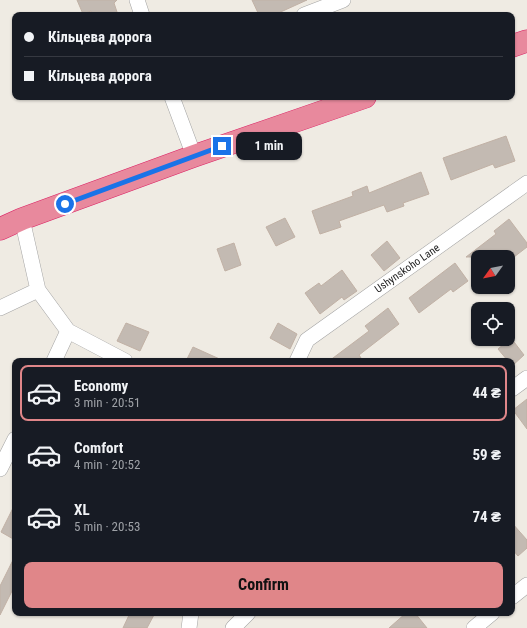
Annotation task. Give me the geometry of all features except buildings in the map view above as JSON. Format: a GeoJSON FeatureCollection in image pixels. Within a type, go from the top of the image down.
{"type":"FeatureCollection","features":[{"type":"Feature","properties":{"kind":"highway"},"geometry":{"type":"LineString","coordinates":[[515,45],[527,41]]}},
{"type":"Feature","properties":{"kind":"highway"},"geometry":{"type":"LineString","coordinates":[[0,229],[194,156],[355,100]]}},
{"type":"Feature","properties":{"kind":"street"},"geometry":{"type":"LineString","coordinates":[[137,0],[141,12]]}},
{"type":"Feature","properties":{"kind":"street"},"geometry":{"type":"LineString","coordinates":[[312,12],[343,0]]}},
{"type":"Feature","properties":{"kind":"street"},"geometry":{"type":"LineString","coordinates":[[173,100],[194,156]]}},
{"type":"Feature","properties":{"kind":"street","name":"Ushynskoho Lane"},"geometry":{"type":"LineString","coordinates":[[298,358],[307,340],[527,183]]}},
{"type":"Feature","properties":{"kind":"street"},"geometry":{"type":"LineString","coordinates":[[22,220],[38,290],[68,331],[119,358]]}},
{"type":"Feature","properties":{"kind":"street"},"geometry":{"type":"LineString","coordinates":[[0,308],[38,290]]}},
{"type":"Feature","properties":{"kind":"street"},"geometry":{"type":"LineString","coordinates":[[55,358],[68,331]]}},
{"type":"Feature","properties":{"kind":"street"},"geometry":{"type":"LineString","coordinates":[[515,387],[527,378]]}},
{"type":"Feature","properties":{"kind":"street"},"geometry":{"type":"LineString","coordinates":[[0,469],[12,445]]}},
{"type":"Feature","properties":{"kind":"street"},"geometry":{"type":"LineString","coordinates":[[515,595],[527,585]]}},
{"type":"Feature","properties":{"kind":"street"},"geometry":{"type":"LineString","coordinates":[[188,628],[190,616]]}},
{"type":"Feature","properties":{"kind":"street"},"geometry":{"type":"LineString","coordinates":[[233,628],[245,616]]}},
{"type":"Feature","properties":{"kind":"street"},"geometry":{"type":"LineString","coordinates":[[474,628],[488,616]]}},
{"type":"Feature","properties":{"kind":"route"},"geometry":{"type":"LineString","coordinates":[[65,204],[222,146]]}}]}
